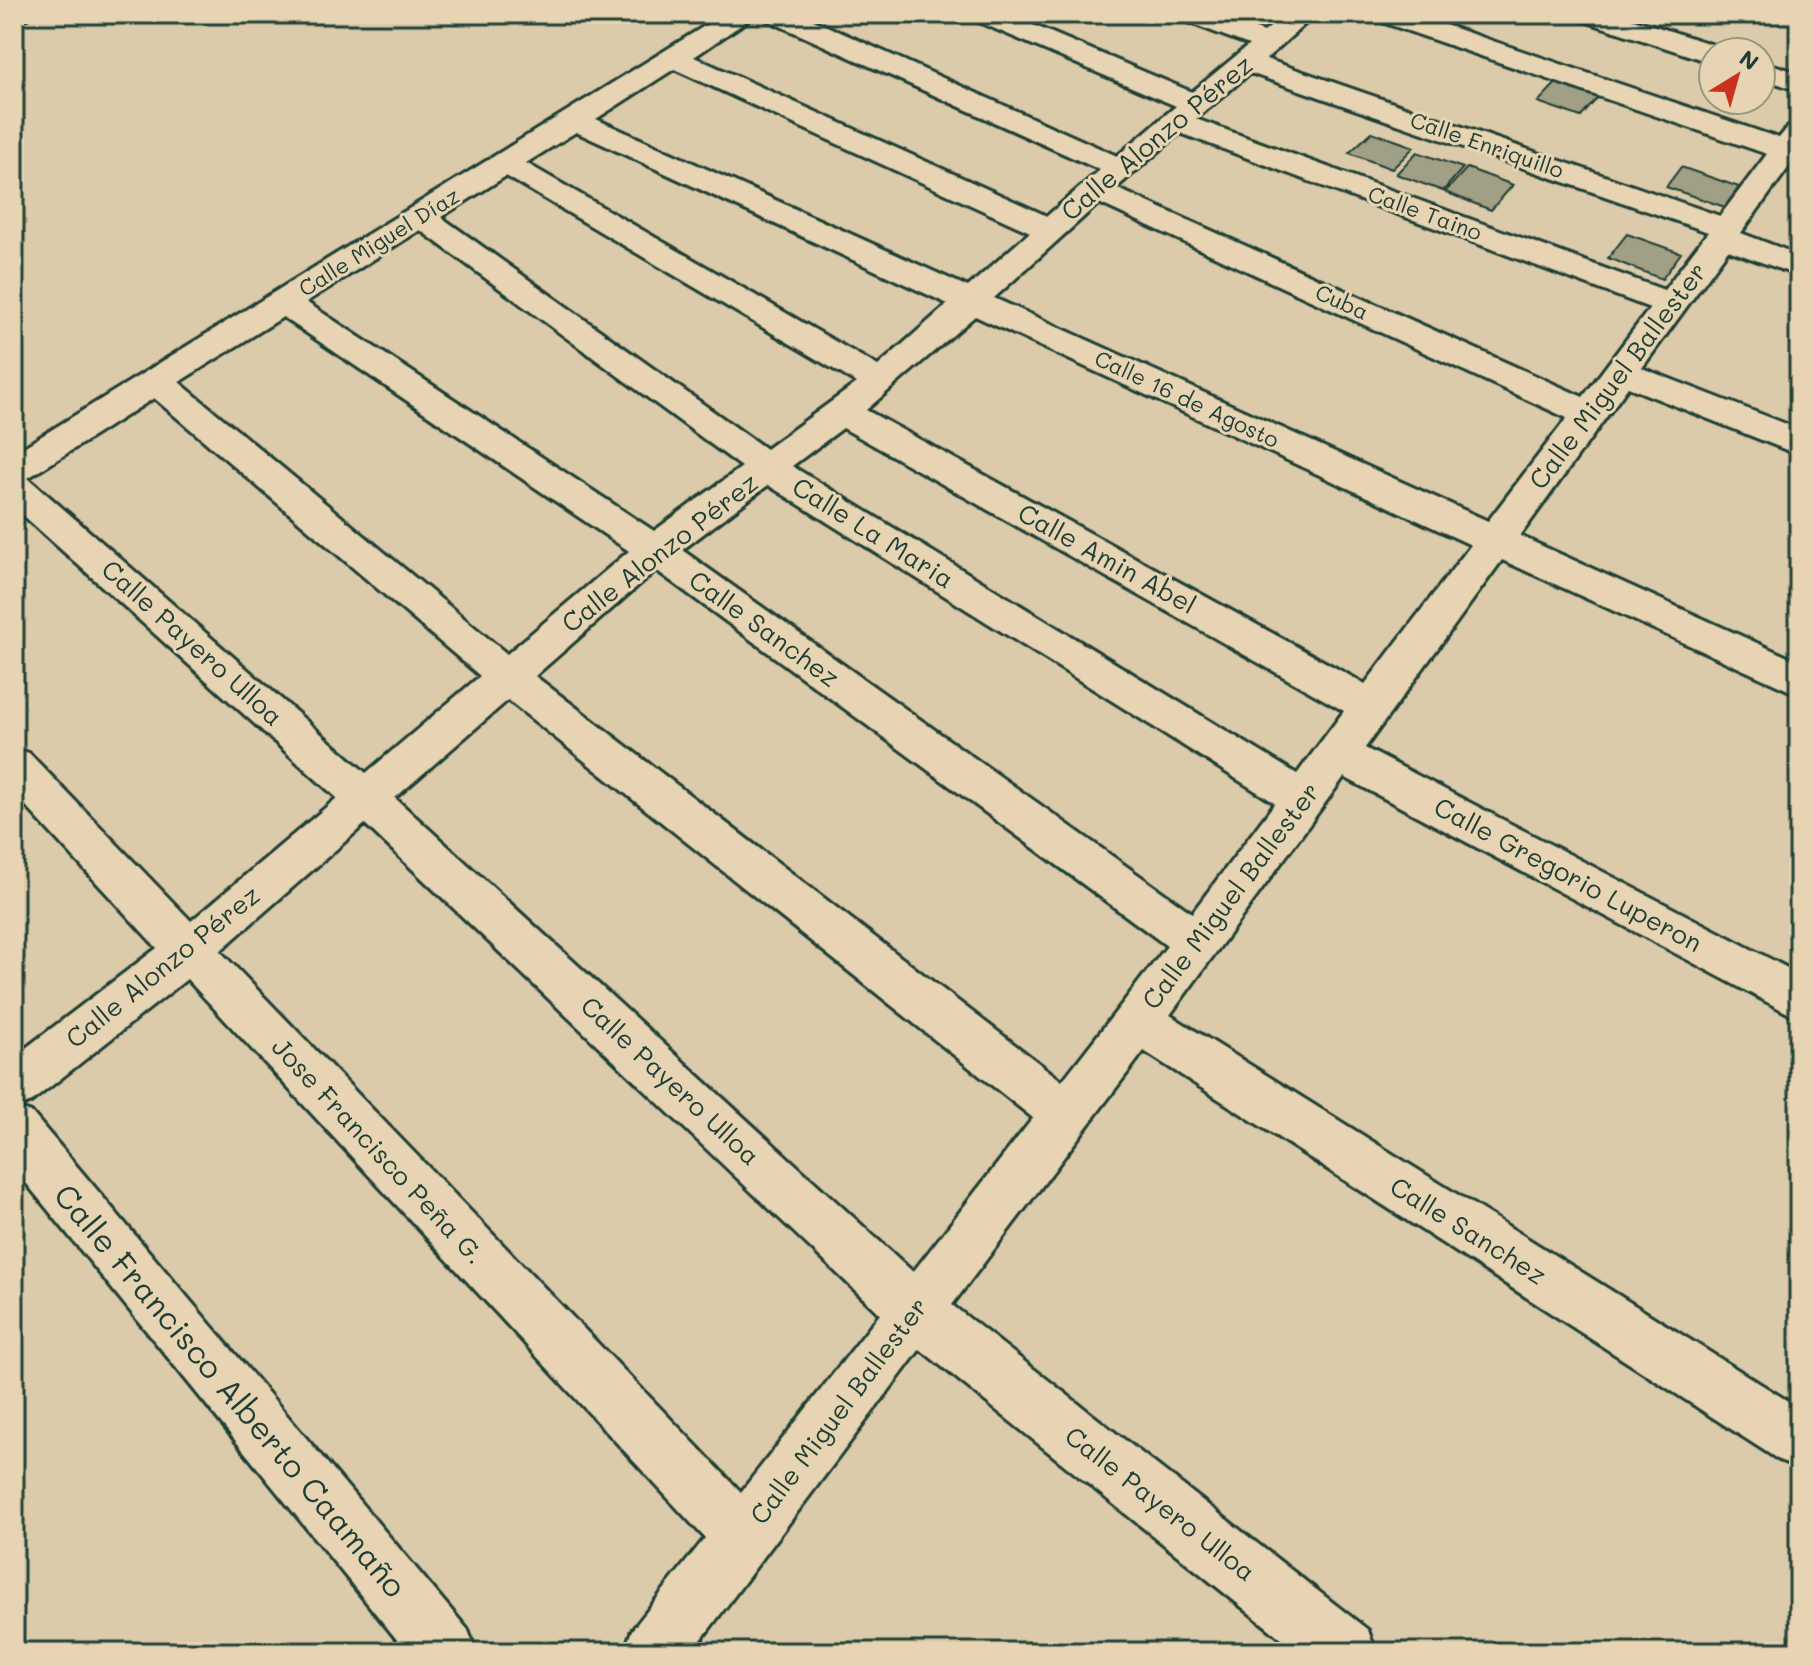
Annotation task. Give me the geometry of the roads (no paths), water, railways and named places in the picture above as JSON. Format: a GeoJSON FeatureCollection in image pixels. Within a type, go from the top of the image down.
{"type":"FeatureCollection","features":[{"type":"Feature","properties":{"kind":"street","name":"Calle Miguel Díaz"},"geometry":{"type":"LineString","coordinates":[[14,470],[743,14]]}},
{"type":"Feature","properties":{"kind":"street"},"geometry":{"type":"LineString","coordinates":[[777,14],[1122,169]]}},
{"type":"Feature","properties":{"kind":"street","name":"Calle Taino"},"geometry":{"type":"LineString","coordinates":[[984,14],[1188,113],[1671,304]]}},
{"type":"Feature","properties":{"kind":"street","name":"Calle Enriquillo"},"geometry":{"type":"LineString","coordinates":[[1192,14],[1257,52],[1724,233],[1799,266]]}},
{"type":"Feature","properties":{"kind":"street","name":"Calle Alonzo Pérez"},"geometry":{"type":"LineString","coordinates":[[14,1086],[188,951],[655,550],[881,382],[1050,229],[1302,14]]}},
{"type":"Feature","properties":{"kind":"street"},"geometry":{"type":"LineString","coordinates":[[1386,14],[1795,138]]}},
{"type":"Feature","properties":{"kind":"street"},"geometry":{"type":"LineString","coordinates":[[1591,14],[1697,49]]}},
{"type":"Feature","properties":{"kind":"street"},"geometry":{"type":"LineString","coordinates":[[673,58],[1050,229]]}},
{"type":"Feature","properties":{"kind":"street"},"geometry":{"type":"LineString","coordinates":[[1777,74],[1799,82]]}},
{"type":"Feature","properties":{"kind":"street","name":"Calle 16 de Agosto"},"geometry":{"type":"LineString","coordinates":[[574,120],[1799,679]]}},
{"type":"Feature","properties":{"kind":"street","name":"Calle Miguel Ballester"},"geometry":{"type":"LineString","coordinates":[[654,1652],[1138,1021],[1795,138]]}},
{"type":"Feature","properties":{"kind":"street"},"geometry":{"type":"LineString","coordinates":[[505,163],[881,382]]}},
{"type":"Feature","properties":{"kind":"street","name":"Cuba"},"geometry":{"type":"LineString","coordinates":[[1095,190],[1589,414]]}},
{"type":"Feature","properties":{"kind":"street","name":"Calle La Maria"},"geometry":{"type":"LineString","coordinates":[[420,216],[768,468],[1303,799]]}},
{"type":"Feature","properties":{"kind":"street","name":"Calle Sanchez"},"geometry":{"type":"LineString","coordinates":[[283,302],[655,550],[1197,942]]}},
{"type":"Feature","properties":{"kind":"street"},"geometry":{"type":"LineString","coordinates":[[1621,372],[1799,443]]}},
{"type":"Feature","properties":{"kind":"street"},"geometry":{"type":"LineString","coordinates":[[156,381],[508,677],[1066,1114]]}},
{"type":"Feature","properties":{"kind":"street","name":"Calle Amin Abel"},"geometry":{"type":"LineString","coordinates":[[842,412],[1371,707]]}},
{"type":"Feature","properties":{"kind":"street","name":"Calle Payero Ulloa"},"geometry":{"type":"LineString","coordinates":[[14,486],[366,798],[916,1311],[1346,1652]]}},
{"type":"Feature","properties":{"kind":"street","name":"Calle Gregorio Luperon"},"geometry":{"type":"LineString","coordinates":[[1337,753],[1799,998]]}},
{"type":"Feature","properties":{"kind":"street","name":"Jose Francisco Peña G."},"geometry":{"type":"LineString","coordinates":[[14,765],[743,1536]]}},
{"type":"Feature","properties":{"kind":"street","name":"Calle Sanchez"},"geometry":{"type":"LineString","coordinates":[[1138,1021],[1799,1440]]}},
{"type":"Feature","properties":{"kind":"street","name":"Calle Francisco Alberto Caamaño"},"geometry":{"type":"LineString","coordinates":[[14,1130],[446,1652]]}},
{"type":"Feature","properties":{"kind":"lane"},"geometry":{"type":"LineString","coordinates":[[14,19],[26,14]]}}]}
